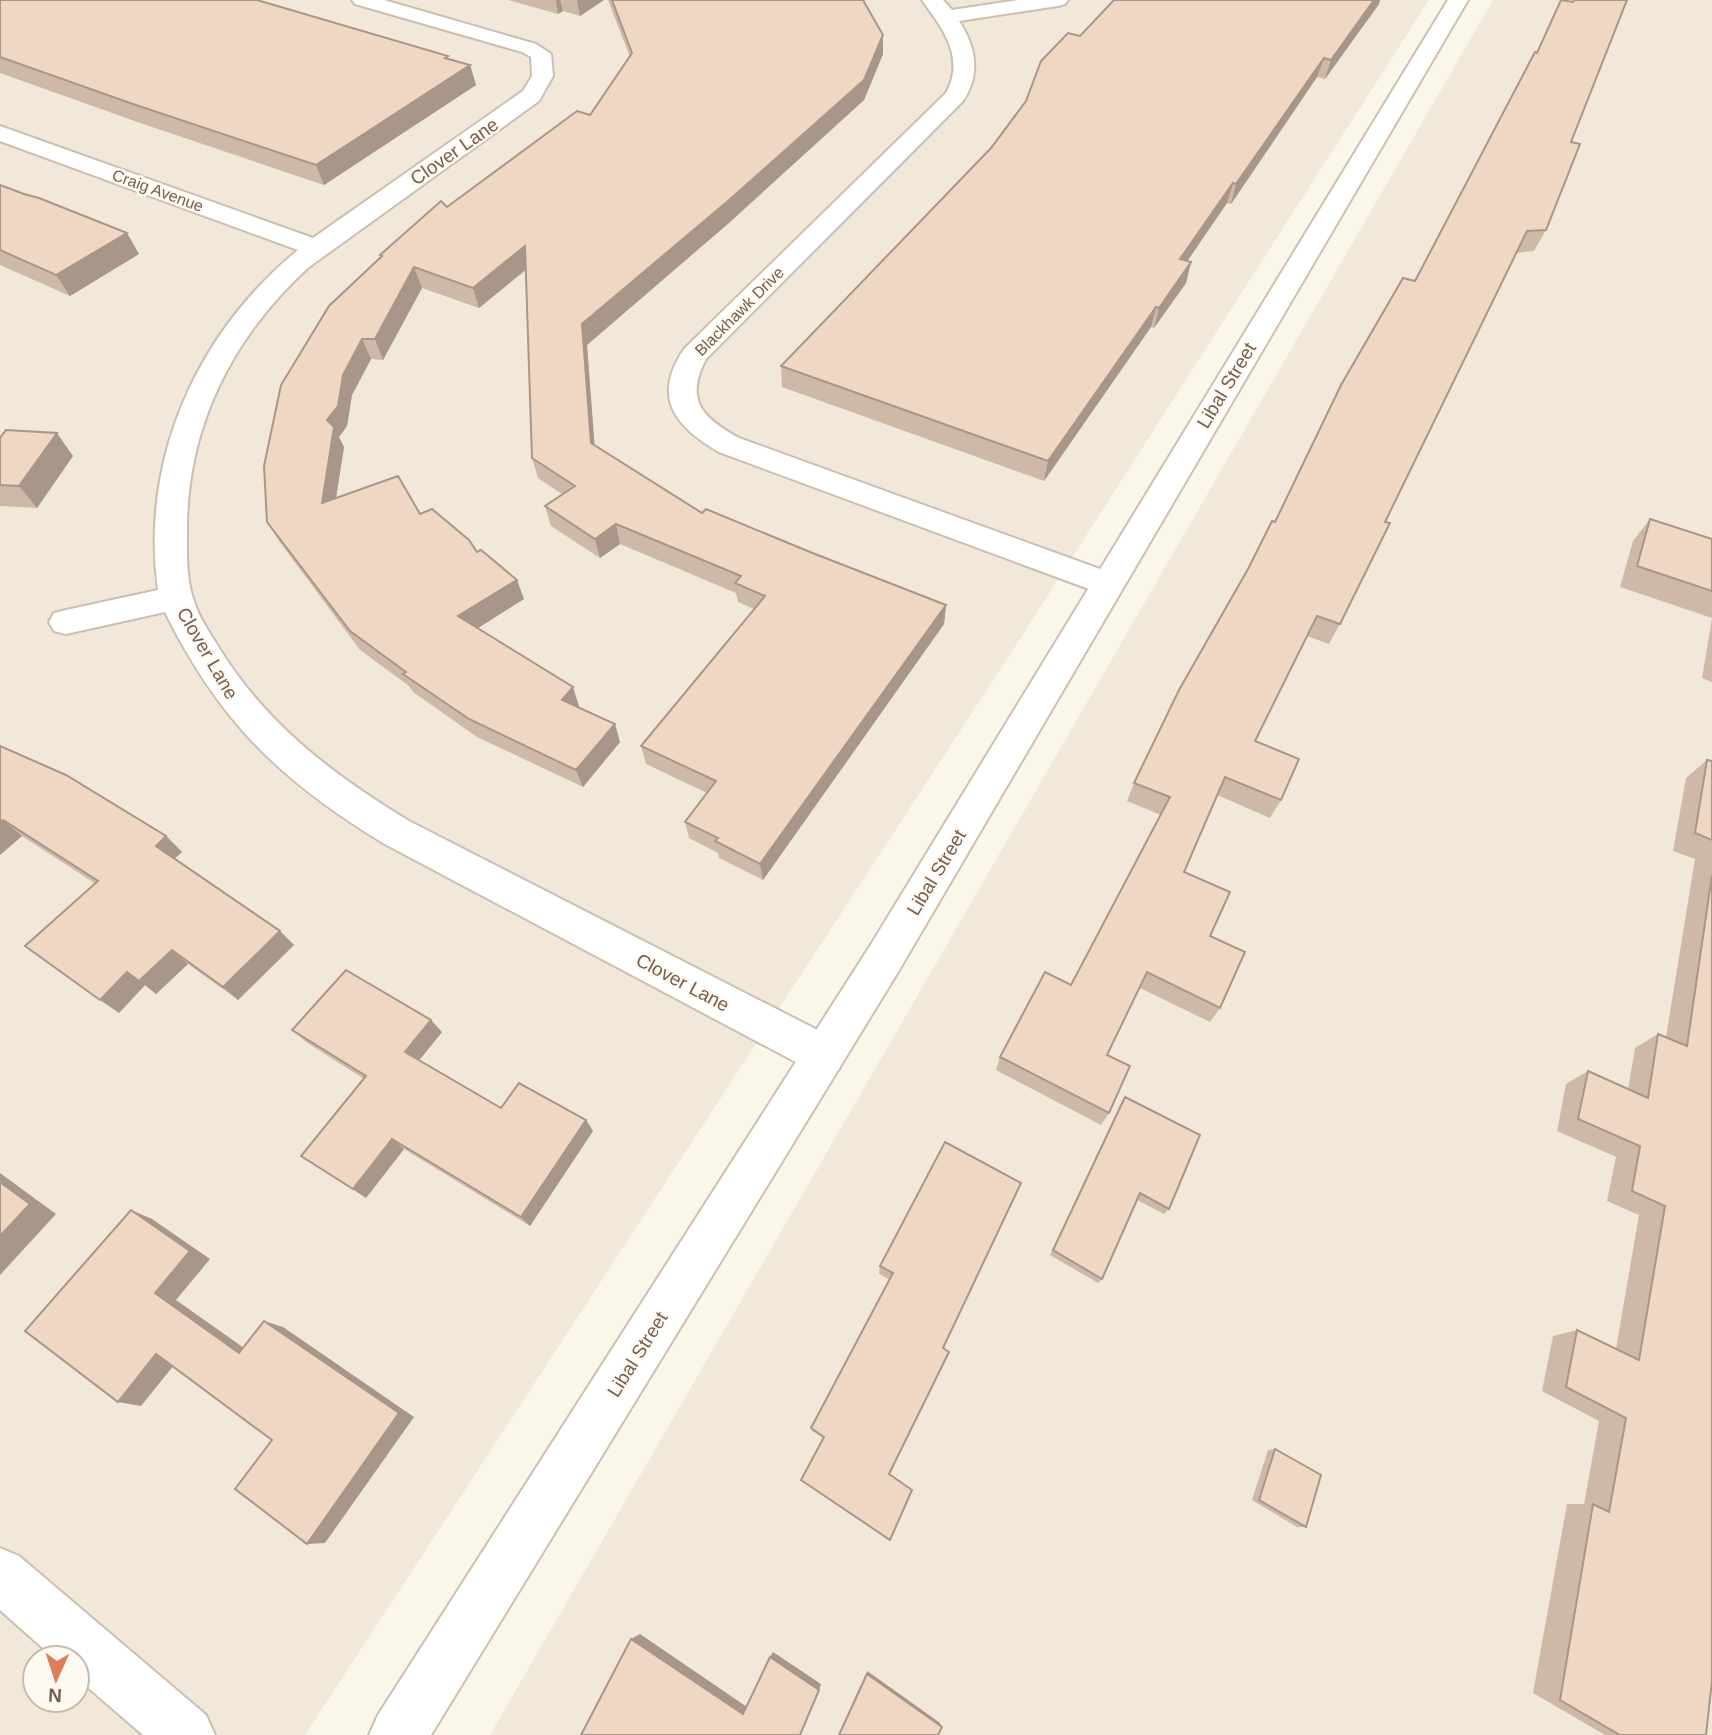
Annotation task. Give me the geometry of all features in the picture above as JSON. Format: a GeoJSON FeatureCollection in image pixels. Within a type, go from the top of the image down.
{"type":"FeatureCollection","features":[{"type":"Feature","properties":{"kind":"street","name":"Clover Lane"},"geometry":{"type":"LineString","coordinates":[[362,0],[528,48],[540,54],[544,73],[541,84],[531,96],[316,247],[276,284],[228,341],[190,416],[178,448],[169,505],[176,598],[211,666],[234,699],[266,738],[318,783],[396,832],[824,1055]]}},
{"type":"Feature","properties":{"kind":"street"},"geometry":{"type":"LineString","coordinates":[[939,9],[1058,0]]}},
{"type":"Feature","properties":{"kind":"street","name":"Libal Street"},"geometry":{"type":"LineString","coordinates":[[398,1735],[884,959],[1458,0]]}},
{"type":"Feature","properties":{"kind":"street","name":"Blackhawk Drive"},"geometry":{"type":"LineString","coordinates":[[939,9],[964,55],[964,78],[955,96],[694,355],[685,370],[682,383],[685,405],[690,418],[703,431],[729,445],[1108,584]]}},
{"type":"Feature","properties":{"kind":"street","name":"Craig Avenue"},"geometry":{"type":"LineString","coordinates":[[0,133],[316,247]]}},
{"type":"Feature","properties":{"kind":"street"},"geometry":{"type":"LineString","coordinates":[[66,622],[176,598]]}},
{"type":"Feature","properties":{"kind":"street"},"geometry":{"type":"LineString","coordinates":[[0,1575],[186,1735]]}},
{"type":"Feature","properties":{"kind":"shaded area"},"geometry":{"type":"Polygon","coordinates":[[[0,0],[1429,0],[1011,653],[305,1735],[0,1735],[0,0]]]}},
{"type":"Feature","properties":{"kind":"shaded area"},"geometry":{"type":"Polygon","coordinates":[[[1493,0],[1712,0],[1712,1735],[490,1735],[1493,0]]]}},
{"type":"Feature","properties":{"kind":"building"},"geometry":{"type":"Polygon","coordinates":[[[0,0],[257,0],[448,56],[445,58],[470,65],[316,165],[0,57],[0,0]]]}},
{"type":"Feature","properties":{"kind":"building"},"geometry":{"type":"Polygon","coordinates":[[[612,0],[863,0],[883,35],[864,80],[728,201],[582,324],[591,443],[702,513],[706,509],[946,605],[760,864],[715,841],[718,838],[685,822],[716,781],[641,746],[765,596],[735,583],[741,576],[616,524],[595,539],[545,506],[575,486],[532,458],[525,246],[473,288],[414,267],[375,339],[362,339],[343,375],[338,406],[327,420],[334,427],[322,503],[398,476],[420,514],[432,509],[469,540],[477,552],[481,550],[517,580],[458,616],[573,687],[562,700],[615,724],[576,770],[469,719],[403,674],[406,672],[350,631],[267,522],[264,466],[281,385],[329,306],[382,256],[380,255],[441,201],[447,207],[577,111],[590,115],[632,53],[612,0]]]}},
{"type":"Feature","properties":{"kind":"building"},"geometry":{"type":"Polygon","coordinates":[[[1114,0],[1374,0],[1331,60],[1324,58],[1236,184],[1233,183],[1180,259],[1191,262],[1159,308],[1156,307],[1048,461],[781,366],[991,148],[1026,101],[1041,61],[1068,33],[1080,36],[1114,0]]]}},
{"type":"Feature","properties":{"kind":"building"},"geometry":{"type":"Polygon","coordinates":[[[1561,0],[1627,0],[1571,142],[1580,144],[1546,230],[1527,231],[1385,522],[1390,523],[1340,624],[1317,616],[1255,741],[1299,759],[1281,800],[1225,777],[1184,872],[1230,892],[1210,936],[1245,952],[1220,1008],[1147,972],[1107,1055],[1130,1066],[1109,1113],[1000,1057],[1045,972],[1071,985],[1170,797],[1134,783],[1179,690],[1248,569],[1272,521],[1275,522],[1341,385],[1403,278],[1415,281],[1535,52],[1537,53],[1561,0]]]}},
{"type":"Feature","properties":{"kind":"building"},"geometry":{"type":"Polygon","coordinates":[[[0,185],[127,233],[56,275],[0,250],[0,185]]]}},
{"type":"Feature","properties":{"kind":"building"},"geometry":{"type":"Polygon","coordinates":[[[6,430],[57,433],[19,486],[0,485],[0,438],[6,430]]]}},
{"type":"Feature","properties":{"kind":"building"},"geometry":{"type":"Polygon","coordinates":[[[1650,519],[1712,539],[1712,591],[1637,566],[1650,519]]]}},
{"type":"Feature","properties":{"kind":"building"},"geometry":{"type":"Polygon","coordinates":[[[0,746],[66,775],[166,836],[156,846],[280,931],[223,987],[172,950],[139,981],[127,972],[100,1000],[25,946],[98,881],[3,820],[0,822],[0,746]]]}},
{"type":"Feature","properties":{"kind":"building"},"geometry":{"type":"Polygon","coordinates":[[[1707,760],[1712,761],[1712,840],[1695,833],[1707,760]]]}},
{"type":"Feature","properties":{"kind":"building"},"geometry":{"type":"Polygon","coordinates":[[[1712,875],[1712,1681],[1706,1735],[1620,1735],[1560,1700],[1593,1504],[1609,1512],[1626,1418],[1566,1387],[1577,1330],[1639,1360],[1665,1206],[1632,1191],[1640,1146],[1578,1119],[1588,1071],[1648,1098],[1658,1034],[1687,1046],[1712,875]]]}},
{"type":"Feature","properties":{"kind":"building"},"geometry":{"type":"Polygon","coordinates":[[[346,970],[431,1020],[405,1052],[501,1108],[519,1083],[586,1120],[521,1217],[392,1139],[353,1189],[301,1156],[366,1076],[292,1030],[346,970]]]}},
{"type":"Feature","properties":{"kind":"building"},"geometry":{"type":"Polygon","coordinates":[[[1125,1097],[1200,1135],[1169,1209],[1140,1193],[1102,1279],[1053,1250],[1125,1097]]]}},
{"type":"Feature","properties":{"kind":"building"},"geometry":{"type":"Polygon","coordinates":[[[945,1142],[1021,1183],[943,1348],[949,1352],[889,1474],[912,1490],[890,1540],[801,1480],[824,1437],[811,1428],[893,1273],[880,1266],[945,1142]]]}},
{"type":"Feature","properties":{"kind":"building"},"geometry":{"type":"Polygon","coordinates":[[[0,1182],[30,1204],[0,1236],[0,1182]]]}},
{"type":"Feature","properties":{"kind":"building"},"geometry":{"type":"Polygon","coordinates":[[[131,1210],[190,1251],[155,1293],[239,1353],[264,1321],[399,1413],[307,1544],[235,1489],[272,1440],[156,1354],[118,1402],[25,1331],[131,1210]]]}},
{"type":"Feature","properties":{"kind":"building"},"geometry":{"type":"Polygon","coordinates":[[[1275,1449],[1321,1475],[1306,1527],[1259,1500],[1275,1449]]]}},
{"type":"Feature","properties":{"kind":"building"},"geometry":{"type":"Polygon","coordinates":[[[631,1639],[743,1714],[770,1657],[819,1690],[800,1735],[581,1735],[631,1639]]]}},
{"type":"Feature","properties":{"kind":"building"},"geometry":{"type":"Polygon","coordinates":[[[867,1674],[942,1727],[938,1735],[839,1735],[867,1674]]]}}]}
